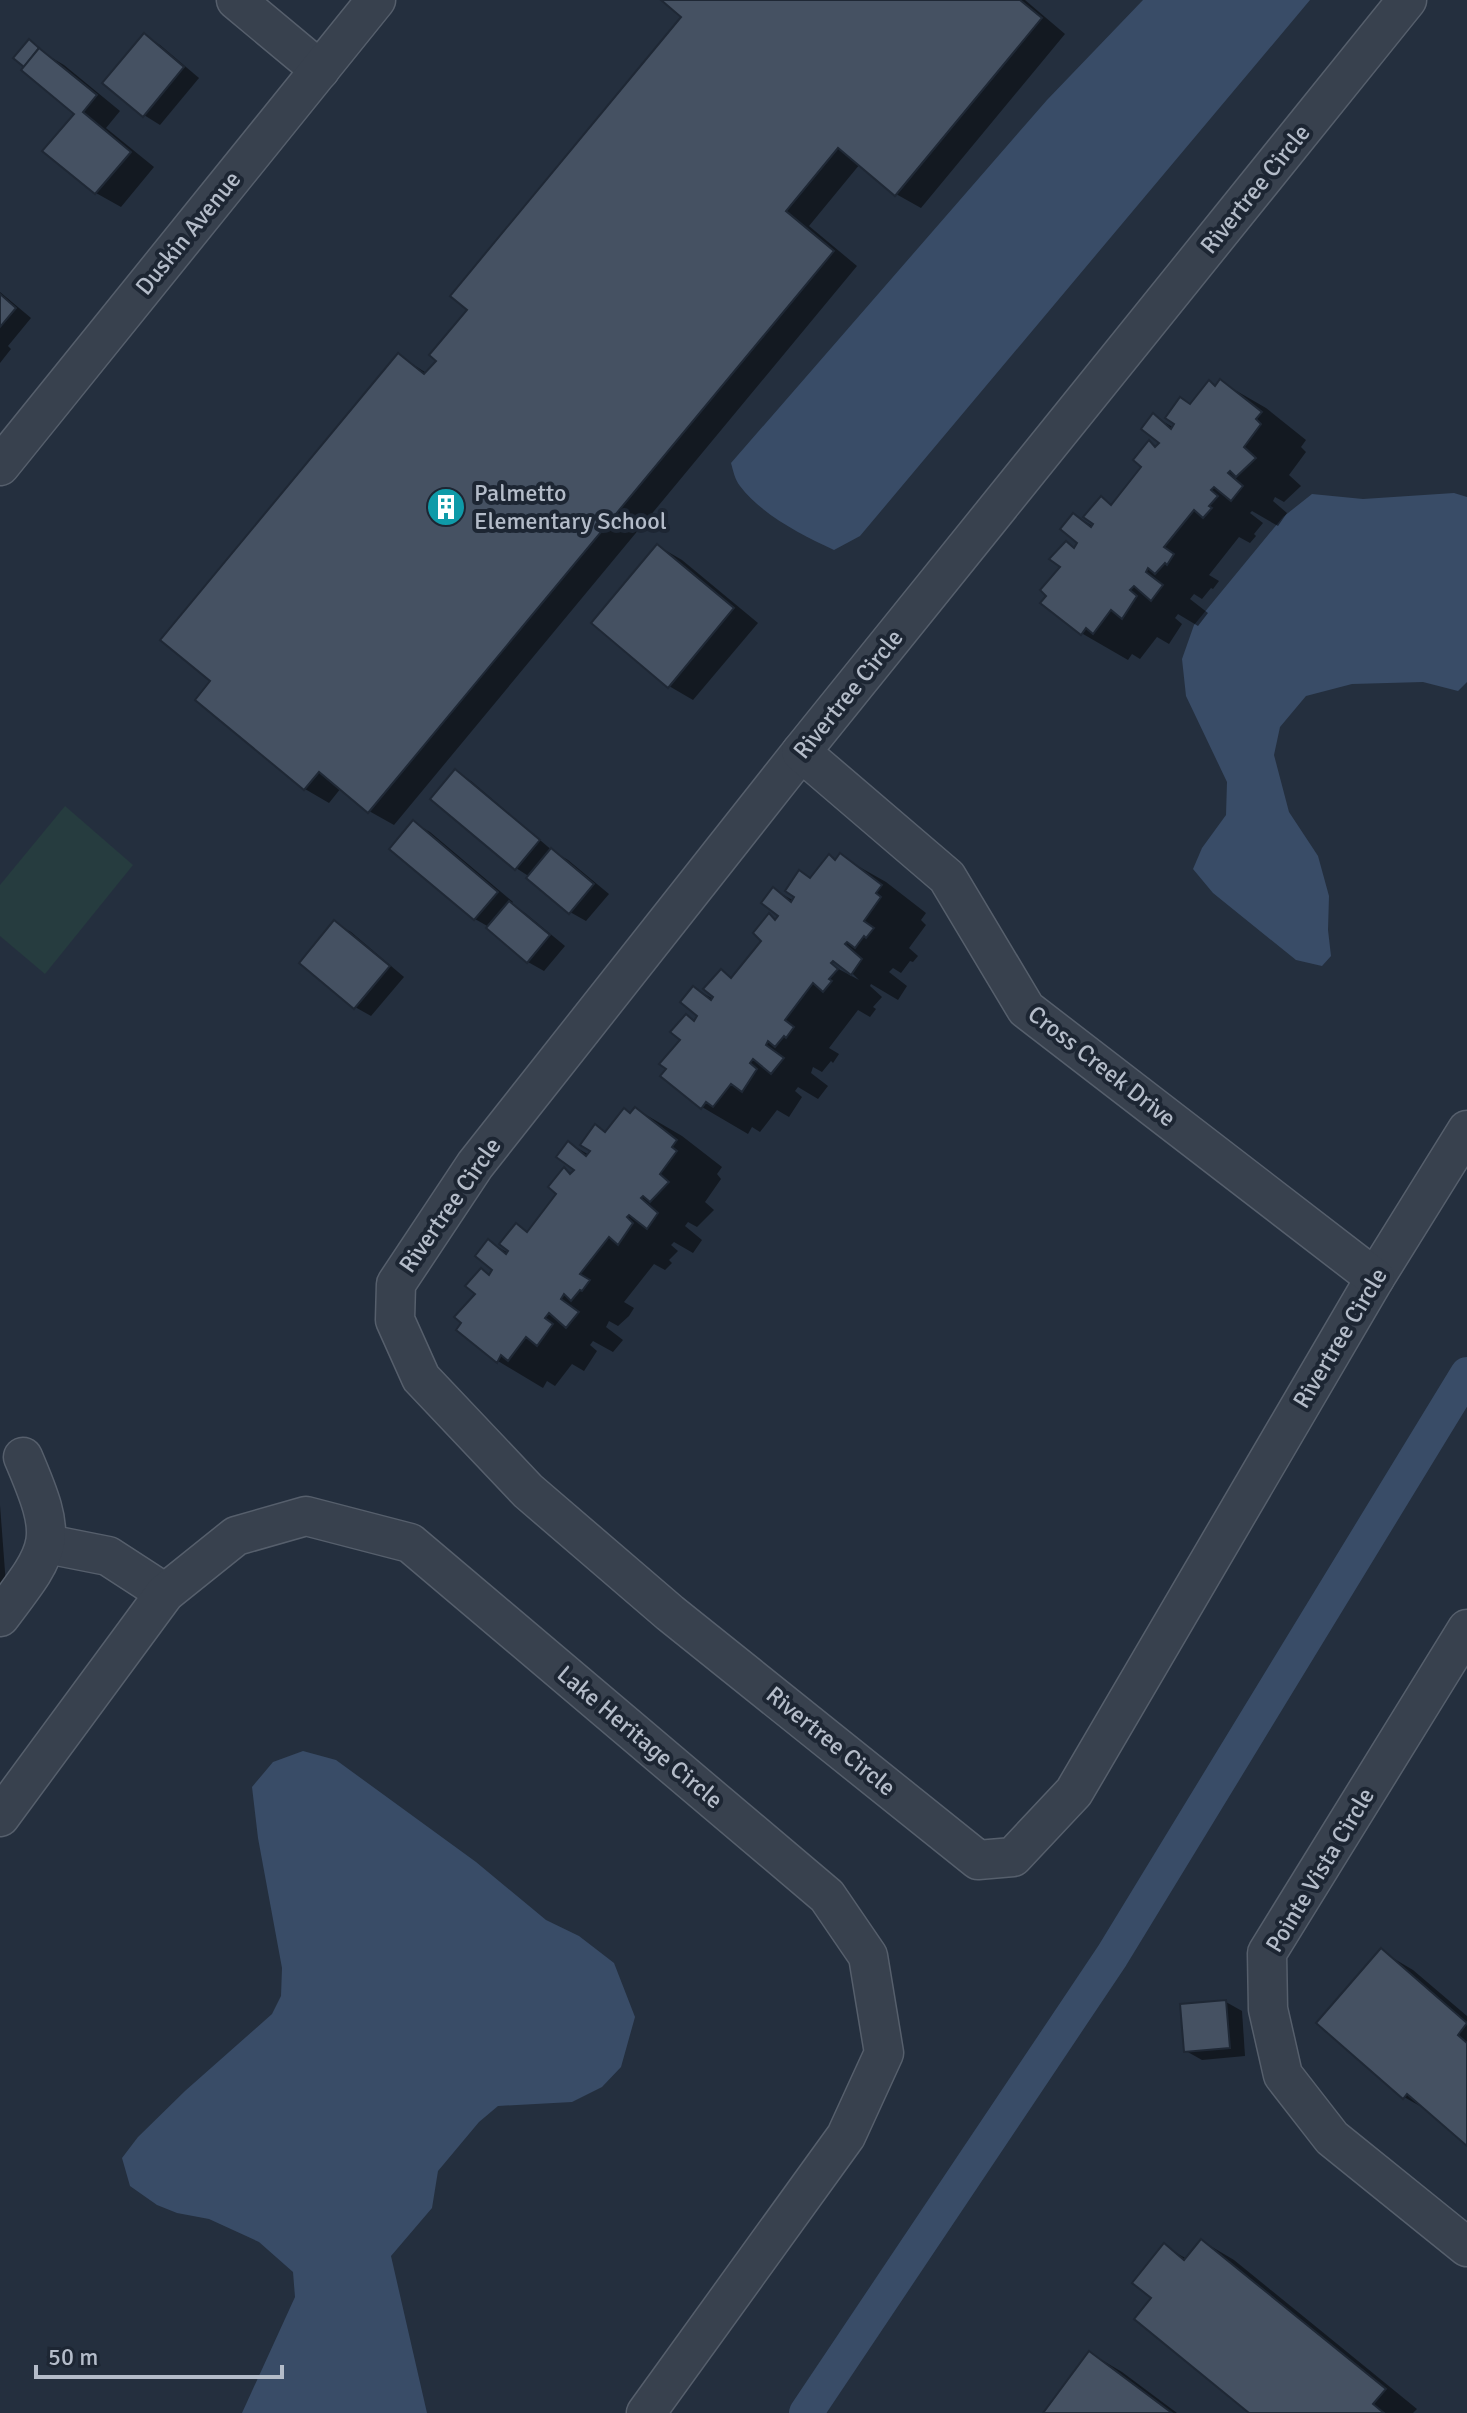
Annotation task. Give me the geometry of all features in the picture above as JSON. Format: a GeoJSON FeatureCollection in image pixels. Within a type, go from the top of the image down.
{"type":"FeatureCollection","features":[{"type":"Feature","properties":{"kind":"street"},"geometry":{"type":"LineString","coordinates":[[236,0],[320,70]]}},
{"type":"Feature","properties":{"kind":"street","name":"Duskin Avenue"},"geometry":{"type":"LineString","coordinates":[[0,466],[376,0]]}},
{"type":"Feature","properties":{"kind":"street","name":"Rivertree Circle"},"geometry":{"type":"LineString","coordinates":[[1407,0],[801,752],[475,1165],[396,1284],[395,1320],[421,1378],[528,1491],[670,1613],[978,1860],[1013,1857],[1074,1792],[1375,1278],[1467,1130]]}},
{"type":"Feature","properties":{"kind":"street","name":"Cross Creek Drive"},"geometry":{"type":"LineString","coordinates":[[801,752],[947,877],[1026,1009],[1375,1278]]}},
{"type":"Feature","properties":{"kind":"street"},"geometry":{"type":"LineString","coordinates":[[0,1617],[37,1567],[47,1544],[44,1510],[23,1457]]}},
{"type":"Feature","properties":{"kind":"street","name":"Lake Heritage Circle"},"geometry":{"type":"LineString","coordinates":[[0,1817],[165,1593],[236,1536],[306,1516],[410,1543],[827,1896],[868,1956],[884,2053],[846,2136],[646,2413]]}},
{"type":"Feature","properties":{"kind":"street"},"geometry":{"type":"LineString","coordinates":[[47,1544],[108,1556],[165,1593]]}},
{"type":"Feature","properties":{"kind":"street","name":"Pointe Vista Circle"},"geometry":{"type":"LineString","coordinates":[[1467,1629],[1267,1953],[1268,2009],[1283,2075],[1332,2138],[1467,2247]]}},
{"type":"Feature","properties":{"kind":"green space"},"geometry":{"type":"Polygon","coordinates":[[[65,806],[133,865],[45,974],[0,936],[0,885],[65,806]]]}},
{"type":"Feature","properties":{"kind":"water"},"geometry":{"type":"Polygon","coordinates":[[[1143,0],[1310,0],[860,536],[834,550],[771,515],[740,486],[731,463],[1047,100],[1143,0]]]}},
{"type":"Feature","properties":{"kind":"water"},"geometry":{"type":"Polygon","coordinates":[[[1454,493],[1467,497],[1467,682],[1458,691],[1423,682],[1352,684],[1306,696],[1280,727],[1274,755],[1289,812],[1318,856],[1329,896],[1331,956],[1322,966],[1296,960],[1213,893],[1193,869],[1202,848],[1226,815],[1227,782],[1186,696],[1182,659],[1194,625],[1283,517],[1312,494],[1363,499],[1454,493]]]}},
{"type":"Feature","properties":{"kind":"water"},"geometry":{"type":"Polygon","coordinates":[[[303,1751],[336,1760],[476,1862],[546,1920],[579,1936],[614,1963],[635,2017],[621,2067],[602,2087],[572,2102],[498,2106],[479,2122],[438,2171],[432,2208],[391,2256],[427,2413],[242,2413],[295,2297],[293,2272],[259,2242],[209,2219],[177,2213],[157,2205],[130,2186],[122,2158],[138,2137],[185,2091],[272,2014],[281,1996],[282,1968],[258,1838],[252,1787],[273,1762],[303,1751]]]}},
{"type":"Feature","properties":{"kind":"building","name":"Palmetto Elementary School"},"geometry":{"type":"Polygon","coordinates":[[[661,0],[1020,0],[1042,18],[895,196],[838,148],[786,211],[834,251],[368,813],[319,772],[304,790],[195,700],[210,681],[160,640],[398,353],[424,374],[436,361],[429,355],[467,310],[450,296],[681,17],[661,0]]]}},
{"type":"Feature","properties":{"kind":"building"},"geometry":{"type":"Polygon","coordinates":[[[144,33],[184,67],[143,117],[102,83],[144,33]]]}},
{"type":"Feature","properties":{"kind":"building"},"geometry":{"type":"Polygon","coordinates":[[[29,39],[39,48],[24,67],[13,58],[29,39]]]}},
{"type":"Feature","properties":{"kind":"building"},"geometry":{"type":"Polygon","coordinates":[[[39,48],[97,95],[83,112],[131,152],[95,194],[42,151],[74,114],[21,70],[39,48]]]}},
{"type":"Feature","properties":{"kind":"building"},"geometry":{"type":"Polygon","coordinates":[[[0,294],[16,308],[0,327],[0,294]]]}},
{"type":"Feature","properties":{"kind":"building"},"geometry":{"type":"Polygon","coordinates":[[[1220,379],[1262,412],[1256,419],[1261,424],[1244,447],[1256,458],[1236,477],[1230,471],[1228,473],[1243,486],[1231,501],[1214,487],[1211,490],[1218,496],[1209,506],[1212,508],[1203,518],[1194,510],[1164,547],[1174,554],[1167,565],[1165,563],[1155,574],[1148,568],[1146,572],[1163,585],[1151,601],[1134,586],[1130,590],[1137,596],[1122,619],[1111,610],[1093,634],[1086,628],[1081,635],[1040,603],[1046,596],[1040,590],[1060,567],[1049,559],[1066,541],[1074,548],[1077,543],[1060,529],[1073,513],[1091,527],[1093,524],[1083,517],[1101,496],[1111,505],[1141,467],[1133,460],[1149,440],[1155,447],[1159,443],[1141,429],[1153,413],[1171,429],[1174,424],[1165,418],[1180,397],[1190,404],[1209,380],[1215,386],[1220,379]]]}},
{"type":"Feature","properties":{"kind":"building"},"geometry":{"type":"Polygon","coordinates":[[[657,544],[734,608],[668,688],[591,623],[657,544]]]}},
{"type":"Feature","properties":{"kind":"building"},"geometry":{"type":"Polygon","coordinates":[[[455,769],[540,840],[515,870],[430,799],[455,769]]]}},
{"type":"Feature","properties":{"kind":"building"},"geometry":{"type":"Polygon","coordinates":[[[413,820],[498,892],[474,920],[389,849],[413,820]]]}},
{"type":"Feature","properties":{"kind":"building"},"geometry":{"type":"Polygon","coordinates":[[[551,848],[594,884],[569,914],[526,878],[551,848]]]}},
{"type":"Feature","properties":{"kind":"building"},"geometry":{"type":"Polygon","coordinates":[[[840,853],[882,885],[876,893],[881,897],[864,921],[874,928],[855,948],[847,942],[845,944],[862,959],[851,975],[833,961],[831,963],[838,969],[823,992],[813,983],[785,1020],[794,1027],[786,1038],[784,1036],[775,1047],[768,1041],[766,1045],[784,1058],[771,1074],[753,1059],[750,1063],[757,1069],[742,1092],[731,1084],[713,1107],[706,1102],[701,1109],[660,1076],[666,1069],[659,1064],[680,1040],[670,1032],[686,1014],[694,1021],[697,1016],[680,1002],[693,986],[711,1000],[713,997],[703,989],[721,969],[731,978],[761,941],[753,933],[769,913],[775,920],[778,916],[761,903],[773,887],[791,902],[794,897],[785,891],[799,870],[810,878],[829,854],[835,860],[840,853]]]}},
{"type":"Feature","properties":{"kind":"building"},"geometry":{"type":"Polygon","coordinates":[[[509,901],[550,935],[527,963],[486,928],[509,901]]]}},
{"type":"Feature","properties":{"kind":"building"},"geometry":{"type":"Polygon","coordinates":[[[334,920],[390,966],[354,1009],[299,963],[334,920]]]}},
{"type":"Feature","properties":{"kind":"building"},"geometry":{"type":"Polygon","coordinates":[[[635,1107],[677,1140],[672,1147],[677,1151],[660,1174],[669,1182],[650,1202],[643,1196],[641,1198],[658,1213],[647,1229],[629,1215],[627,1217],[633,1223],[618,1245],[609,1237],[580,1274],[590,1280],[582,1291],[571,1301],[564,1294],[561,1299],[579,1312],[566,1328],[549,1313],[545,1318],[553,1324],[537,1346],[526,1337],[508,1361],[501,1355],[497,1363],[456,1330],[461,1323],[454,1317],[475,1294],[465,1286],[481,1268],[489,1275],[492,1270],[475,1256],[488,1239],[506,1254],[508,1251],[499,1244],[516,1223],[527,1232],[556,1194],[548,1187],[564,1167],[570,1174],[574,1170],[556,1157],[568,1141],[586,1156],[590,1151],[580,1145],[595,1124],[605,1132],[624,1108],[630,1113],[635,1107]]]}},
{"type":"Feature","properties":{"kind":"building"},"geometry":{"type":"Polygon","coordinates":[[[1381,1948],[1467,2023],[1458,2035],[1467,2043],[1467,2146],[1407,2094],[1403,2099],[1316,2023],[1381,1948]]]}},
{"type":"Feature","properties":{"kind":"building"},"geometry":{"type":"Polygon","coordinates":[[[1226,2000],[1230,2048],[1184,2052],[1180,2004],[1226,2000]]]}},
{"type":"Feature","properties":{"kind":"building"},"geometry":{"type":"Polygon","coordinates":[[[1201,2239],[1386,2389],[1373,2404],[1384,2413],[1249,2413],[1134,2319],[1151,2298],[1132,2283],[1164,2243],[1184,2260],[1201,2239]]]}},
{"type":"Feature","properties":{"kind":"building"},"geometry":{"type":"Polygon","coordinates":[[[1089,2351],[1172,2413],[1043,2413],[1089,2351]]]}},
{"type":"Feature","properties":{"kind":"waterway"},"geometry":{"type":"LineString","coordinates":[[806,2413],[1112,1956],[1467,1374]]}},
{"type":"Feature","properties":{"kind":"place","name":"Palmetto Elementary School"},"geometry":{"type":"Point","coordinates":[446,507]}}]}
